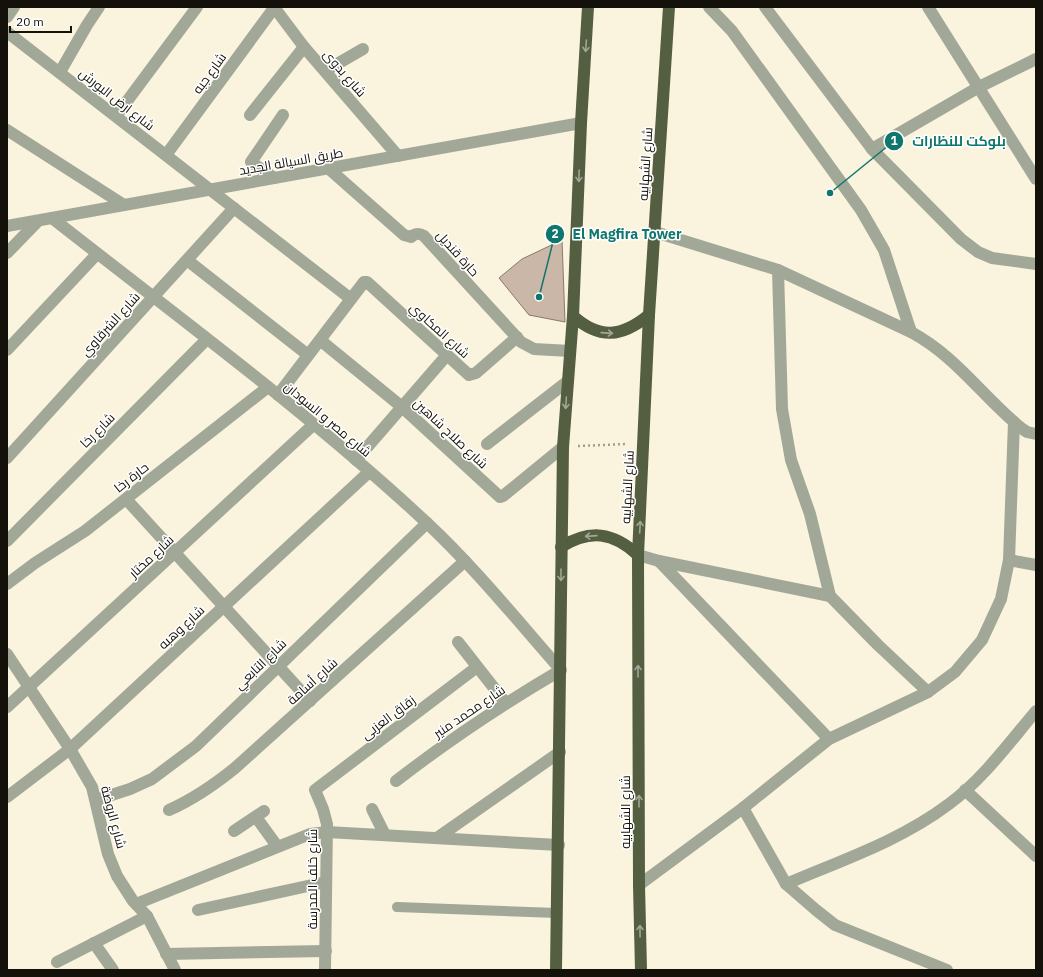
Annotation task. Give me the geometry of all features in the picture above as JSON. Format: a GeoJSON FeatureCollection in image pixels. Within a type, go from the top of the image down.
{"type":"FeatureCollection","features":[{"type":"Feature","properties":{"kind":"highway"},"geometry":{"type":"LineString","coordinates":[[556,970],[559,844],[563,447],[573,316],[581,123],[588,7]]}},
{"type":"Feature","properties":{"kind":"highway","name":"شارع الشهابيه"},"geometry":{"type":"LineString","coordinates":[[640,970],[638,555],[649,315],[669,7]]}},
{"type":"Feature","properties":{"kind":"highway"},"geometry":{"type":"LineString","coordinates":[[573,316],[583,325],[596,332],[610,334],[624,332],[637,325],[649,315]]}},
{"type":"Feature","properties":{"kind":"highway"},"geometry":{"type":"LineString","coordinates":[[561,547],[573,540],[587,536],[601,535],[615,538],[628,545],[638,555]]}},
{"type":"Feature","properties":{"kind":"street"},"geometry":{"type":"LineString","coordinates":[[7,17],[14,7]]}},
{"type":"Feature","properties":{"kind":"street"},"geometry":{"type":"LineString","coordinates":[[60,72],[87,24],[99,7]]}},
{"type":"Feature","properties":{"kind":"street"},"geometry":{"type":"LineString","coordinates":[[116,116],[197,7]]}},
{"type":"Feature","properties":{"kind":"street","name":"شارع بدوى"},"geometry":{"type":"LineString","coordinates":[[274,7],[304,47],[398,156]]}},
{"type":"Feature","properties":{"kind":"street","name":"شارع جبه"},"geometry":{"type":"LineString","coordinates":[[166,155],[274,7]]}},
{"type":"Feature","properties":{"kind":"street"},"geometry":{"type":"LineString","coordinates":[[709,7],[732,31],[861,210],[884,250],[911,332]]}},
{"type":"Feature","properties":{"kind":"street"},"geometry":{"type":"LineString","coordinates":[[765,7],[872,149],[969,246],[992,258],[1036,264]]}},
{"type":"Feature","properties":{"kind":"street"},"geometry":{"type":"LineString","coordinates":[[928,7],[1036,178]]}},
{"type":"Feature","properties":{"kind":"street","name":"شارع ارض البورش"},"geometry":{"type":"LineString","coordinates":[[7,32],[351,299]]}},
{"type":"Feature","properties":{"kind":"street"},"geometry":{"type":"LineString","coordinates":[[250,115],[304,47]]}},
{"type":"Feature","properties":{"kind":"street"},"geometry":{"type":"LineString","coordinates":[[324,71],[363,49]]}},
{"type":"Feature","properties":{"kind":"street"},"geometry":{"type":"LineString","coordinates":[[872,149],[979,87],[1036,59]]}},
{"type":"Feature","properties":{"kind":"street"},"geometry":{"type":"LineString","coordinates":[[274,178],[251,162],[283,115]]}},
{"type":"Feature","properties":{"kind":"street","name":"طريق السيالة الجديد"},"geometry":{"type":"LineString","coordinates":[[7,226],[581,123]]}},
{"type":"Feature","properties":{"kind":"street"},"geometry":{"type":"LineString","coordinates":[[7,130],[124,205]]}},
{"type":"Feature","properties":{"kind":"street","name":"حارة قنديل"},"geometry":{"type":"LineString","coordinates":[[328,168],[404,235],[411,237],[415,234],[420,234],[424,236],[521,342],[534,349],[570,351]]}},
{"type":"Feature","properties":{"kind":"street","name":"شارع الشرقاوي"},"geometry":{"type":"LineString","coordinates":[[7,458],[234,208]]}},
{"type":"Feature","properties":{"kind":"street","name":"شارع مصر و السودان"},"geometry":{"type":"LineString","coordinates":[[52,218],[278,395],[356,460],[427,523],[465,561],[561,670]]}},
{"type":"Feature","properties":{"kind":"street"},"geometry":{"type":"LineString","coordinates":[[7,253],[38,221]]}},
{"type":"Feature","properties":{"kind":"street"},"geometry":{"type":"LineString","coordinates":[[655,232],[778,270],[911,332],[931,343],[948,357],[1014,422],[1027,432],[1036,434]]}},
{"type":"Feature","properties":{"kind":"street"},"geometry":{"type":"LineString","coordinates":[[7,350],[97,254]]}},
{"type":"Feature","properties":{"kind":"street"},"geometry":{"type":"LineString","coordinates":[[186,260],[308,356]]}},
{"type":"Feature","properties":{"kind":"street"},"geometry":{"type":"LineString","coordinates":[[778,270],[782,409],[791,460],[810,514],[830,596],[878,645],[928,692]]}},
{"type":"Feature","properties":{"kind":"street","name":"شارع المكاوي"},"geometry":{"type":"LineString","coordinates":[[351,299],[364,282],[367,282],[469,375],[472,375],[517,337]]}},
{"type":"Feature","properties":{"kind":"street"},"geometry":{"type":"LineString","coordinates":[[278,395],[351,299]]}},
{"type":"Feature","properties":{"kind":"street","name":"شارع رخا"},"geometry":{"type":"LineString","coordinates":[[7,541],[207,339]]}},
{"type":"Feature","properties":{"kind":"street","name":"شارع صلاح شاهين"},"geometry":{"type":"LineString","coordinates":[[320,340],[402,407],[500,496],[503,496],[563,447]]}},
{"type":"Feature","properties":{"kind":"street"},"geometry":{"type":"LineString","coordinates":[[356,460],[447,355]]}},
{"type":"Feature","properties":{"kind":"street"},"geometry":{"type":"LineString","coordinates":[[488,444],[568,381]]}},
{"type":"Feature","properties":{"kind":"street","name":"حارة رخا"},"geometry":{"type":"LineString","coordinates":[[7,584],[35,563],[72,540],[268,387]]}},
{"type":"Feature","properties":{"kind":"street"},"geometry":{"type":"LineString","coordinates":[[639,885],[744,808],[829,739],[928,692],[955,672],[982,640],[1001,599],[1009,560],[1014,422]]}},
{"type":"Feature","properties":{"kind":"street","name":"شارع مختار"},"geometry":{"type":"LineString","coordinates":[[7,707],[313,425]]}},
{"type":"Feature","properties":{"kind":"street","name":"شارع وهبه"},"geometry":{"type":"LineString","coordinates":[[7,798],[70,749],[369,472]]}},
{"type":"Feature","properties":{"kind":"street"},"geometry":{"type":"LineString","coordinates":[[126,499],[310,701]]}},
{"type":"Feature","properties":{"kind":"street","name":"شارع التابعي"},"geometry":{"type":"LineString","coordinates":[[96,800],[152,779],[196,746],[427,523]]}},
{"type":"Feature","properties":{"kind":"street"},"geometry":{"type":"LineString","coordinates":[[638,555],[659,561],[830,596]]}},
{"type":"Feature","properties":{"kind":"street"},"geometry":{"type":"LineString","coordinates":[[1009,560],[1036,564]]}},
{"type":"Feature","properties":{"kind":"street","name":"شارع أسامة"},"geometry":{"type":"LineString","coordinates":[[169,810],[190,801],[212,787],[465,561]]}},
{"type":"Feature","properties":{"kind":"street"},"geometry":{"type":"LineString","coordinates":[[659,561],[829,739]]}},
{"type":"Feature","properties":{"kind":"street"},"geometry":{"type":"LineString","coordinates":[[458,642],[505,702]]}},
{"type":"Feature","properties":{"kind":"street","name":"شارع الروضة"},"geometry":{"type":"LineString","coordinates":[[7,654],[70,749],[92,787],[108,854],[117,876],[146,916],[174,970]]}},
{"type":"Feature","properties":{"kind":"street","name":"زقاق العزبى"},"geometry":{"type":"LineString","coordinates":[[315,790],[477,667]]}},
{"type":"Feature","properties":{"kind":"street","name":"شارع محمد منير"},"geometry":{"type":"LineString","coordinates":[[396,781],[439,748],[505,702],[561,670]]}},
{"type":"Feature","properties":{"kind":"street"},"geometry":{"type":"LineString","coordinates":[[786,884],[880,845],[915,828],[951,803],[983,773],[1036,711]]}},
{"type":"Feature","properties":{"kind":"street"},"geometry":{"type":"LineString","coordinates":[[437,838],[560,752]]}},
{"type":"Feature","properties":{"kind":"street","name":"شارع خلف المدرسة"},"geometry":{"type":"LineString","coordinates":[[315,790],[325,817],[327,832],[325,970]]}},
{"type":"Feature","properties":{"kind":"street"},"geometry":{"type":"LineString","coordinates":[[965,790],[1036,856]]}},
{"type":"Feature","properties":{"kind":"street"},"geometry":{"type":"LineString","coordinates":[[744,808],[786,884],[835,925],[947,970]]}},
{"type":"Feature","properties":{"kind":"street"},"geometry":{"type":"LineString","coordinates":[[372,809],[385,835]]}},
{"type":"Feature","properties":{"kind":"street"},"geometry":{"type":"LineString","coordinates":[[234,831],[260,814],[277,846]]}},
{"type":"Feature","properties":{"kind":"street"},"geometry":{"type":"LineString","coordinates":[[136,904],[310,834],[327,832],[559,844]]}},
{"type":"Feature","properties":{"kind":"street"},"geometry":{"type":"LineString","coordinates":[[198,910],[326,882]]}},
{"type":"Feature","properties":{"kind":"street"},"geometry":{"type":"LineString","coordinates":[[58,962],[146,916]]}},
{"type":"Feature","properties":{"kind":"street"},"geometry":{"type":"LineString","coordinates":[[94,943],[112,970]]}},
{"type":"Feature","properties":{"kind":"street"},"geometry":{"type":"LineString","coordinates":[[166,954],[326,951]]}},
{"type":"Feature","properties":{"kind":"lane"},"geometry":{"type":"LineString","coordinates":[[397,907],[557,913]]}},
{"type":"Feature","properties":{"kind":"path"},"geometry":{"type":"LineString","coordinates":[[563,447],[644,444]]}},
{"type":"Feature","properties":{"kind":"building"},"geometry":{"type":"Polygon","coordinates":[[[562,240],[565,322],[529,315],[499,278],[522,259],[562,240]]]}},
{"type":"Feature","properties":{"kind":"place","name":"بلوكت للنظارات"},"geometry":{"type":"Point","coordinates":[830,193]}},
{"type":"Feature","properties":{"kind":"place","name":"El Magfira Tower"},"geometry":{"type":"Point","coordinates":[539,297]}}]}
